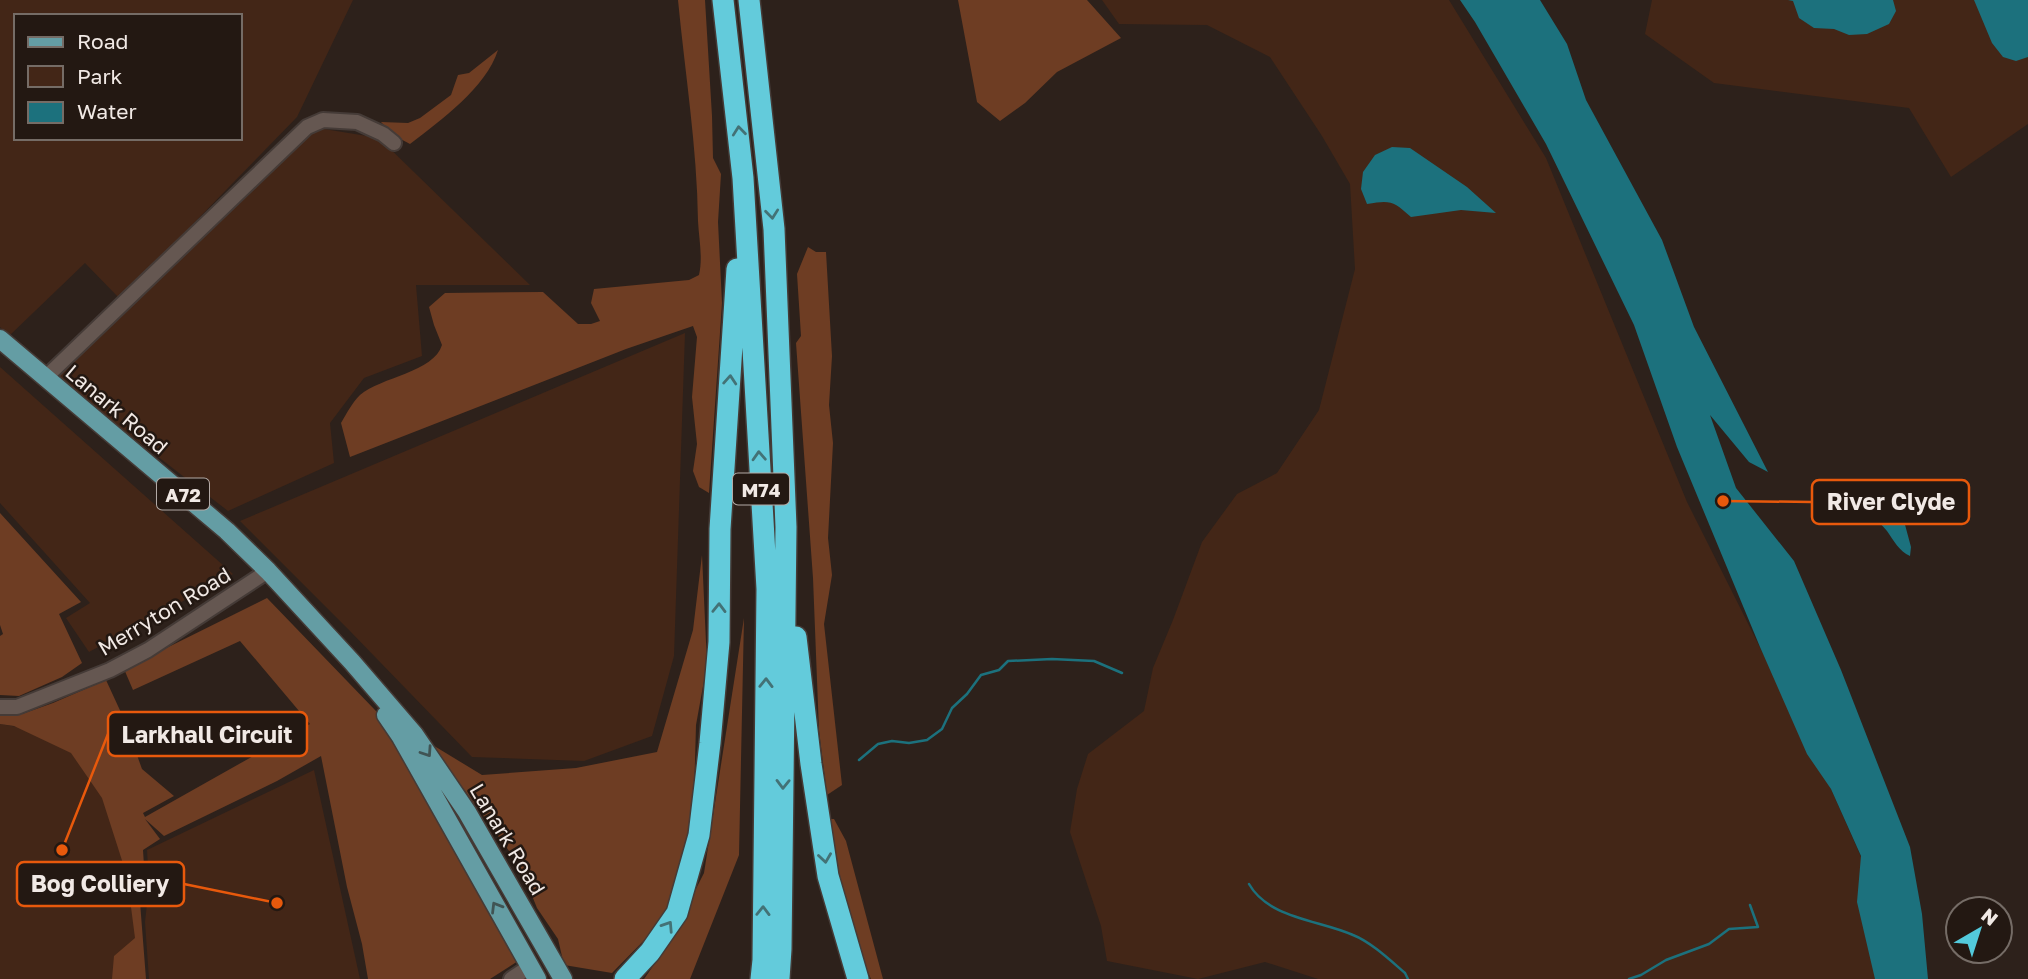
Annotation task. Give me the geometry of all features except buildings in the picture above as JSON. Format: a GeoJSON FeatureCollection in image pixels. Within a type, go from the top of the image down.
{"type":"FeatureCollection","features":[{"type":"Feature","properties":{"kind":"highway","name":"M74"},"geometry":{"type":"LineString","coordinates":[[723,0],[743,178],[767,589],[761,979]]}},
{"type":"Feature","properties":{"kind":"highway","name":"M74"},"geometry":{"type":"LineString","coordinates":[[749,0],[774,229],[786,548],[779,979]]}},
{"type":"Feature","properties":{"kind":"highway","name":"M74"},"geometry":{"type":"LineString","coordinates":[[625,979],[650,953],[677,912],[699,835],[719,642],[720,529],[743,178]]}},
{"type":"Feature","properties":{"kind":"highway","name":"M74"},"geometry":{"type":"LineString","coordinates":[[786,548],[811,764],[828,876],[858,979]]}},
{"type":"Feature","properties":{"kind":"main road","name":"Lanark Road"},"geometry":{"type":"LineString","coordinates":[[0,339],[219,524],[268,571],[352,662],[414,734],[467,813],[560,973]]}},
{"type":"Feature","properties":{"kind":"main road","name":"Lanark Road"},"geometry":{"type":"LineString","coordinates":[[352,662],[401,737],[533,973]]}},
{"type":"Feature","properties":{"kind":"main road"},"geometry":{"type":"LineString","coordinates":[[533,973],[560,973]]}},
{"type":"Feature","properties":{"kind":"street"},"geometry":{"type":"LineString","coordinates":[[45,378],[307,127],[323,120],[357,122],[383,134],[394,143]]}},
{"type":"Feature","properties":{"kind":"street","name":"Merryton Road"},"geometry":{"type":"LineString","coordinates":[[0,707],[17,707],[110,670],[148,650],[268,571]]}},
{"type":"Feature","properties":{"kind":"street"},"geometry":{"type":"LineString","coordinates":[[511,979],[533,973]]}},
{"type":"Feature","properties":{"kind":"green space"},"geometry":{"type":"Polygon","coordinates":[[[0,0],[353,0],[297,117],[120,299],[85,263],[9,336],[0,327],[0,0]]]}},
{"type":"Feature","properties":{"kind":"green space"},"geometry":{"type":"Polygon","coordinates":[[[1102,0],[1449,0],[1546,158],[1687,502],[1831,789],[1861,857],[1880,979],[1318,979],[1265,962],[1198,979],[1107,961],[1101,926],[1070,832],[1077,789],[1088,754],[1144,711],[1153,668],[1202,542],[1237,494],[1277,473],[1319,410],[1355,269],[1350,184],[1270,57],[1207,25],[1119,24],[1102,0]]]}},
{"type":"Feature","properties":{"kind":"green space"},"geometry":{"type":"Polygon","coordinates":[[[1652,0],[2028,0],[2028,124],[1951,177],[1909,108],[1714,83],[1645,34],[1652,0]]]}},
{"type":"Feature","properties":{"kind":"green space"},"geometry":{"type":"Polygon","coordinates":[[[318,128],[379,138],[530,285],[416,285],[422,356],[364,378],[330,423],[334,463],[228,511],[54,376],[105,332],[318,128]]]}},
{"type":"Feature","properties":{"kind":"green space"},"geometry":{"type":"Polygon","coordinates":[[[685,333],[674,656],[652,736],[584,761],[472,757],[240,521],[685,333]]]}},
{"type":"Feature","properties":{"kind":"green space"},"geometry":{"type":"Polygon","coordinates":[[[0,367],[233,574],[89,652],[66,618],[90,603],[0,503],[0,367]]]}},
{"type":"Feature","properties":{"kind":"green space"},"geometry":{"type":"Polygon","coordinates":[[[0,724],[48,732],[94,769],[132,874],[142,979],[0,979],[0,724]]]}},
{"type":"Feature","properties":{"kind":"green space"},"geometry":{"type":"Polygon","coordinates":[[[314,770],[360,979],[149,979],[145,922],[149,885],[147,850],[314,770]]]}},
{"type":"Feature","properties":{"kind":"shaded area"},"geometry":{"type":"Polygon","coordinates":[[[678,0],[705,0],[713,158],[721,174],[718,222],[722,303],[709,493],[699,487],[693,471],[697,444],[692,397],[697,337],[693,326],[626,349],[350,457],[341,423],[360,395],[418,368],[437,354],[442,345],[429,307],[445,293],[543,292],[578,324],[591,324],[600,321],[591,303],[594,289],[689,280],[699,275],[701,255],[695,166],[678,0]]]}},
{"type":"Feature","properties":{"kind":"shaded area"},"geometry":{"type":"Polygon","coordinates":[[[958,0],[1087,0],[1121,38],[1057,72],[1025,103],[1000,121],[977,102],[958,0]]]}},
{"type":"Feature","properties":{"kind":"shaded area"},"geometry":{"type":"Polygon","coordinates":[[[498,50],[484,77],[473,90],[410,144],[393,135],[381,122],[408,123],[420,118],[451,95],[458,75],[469,73],[498,50]]]}},
{"type":"Feature","properties":{"kind":"shaded area"},"geometry":{"type":"Polygon","coordinates":[[[808,247],[816,252],[826,252],[832,356],[829,405],[833,443],[828,538],[832,575],[824,624],[842,785],[827,795],[819,731],[813,578],[796,343],[801,336],[797,274],[808,247]]]}},
{"type":"Feature","properties":{"kind":"shaded area"},"geometry":{"type":"Polygon","coordinates":[[[0,513],[81,602],[59,614],[82,663],[62,677],[19,696],[0,695],[0,636],[3,634],[0,625],[0,513]]]}},
{"type":"Feature","properties":{"kind":"shaded area"},"geometry":{"type":"Polygon","coordinates":[[[702,555],[707,664],[696,725],[694,798],[683,860],[664,920],[612,973],[564,965],[558,939],[537,908],[520,866],[419,728],[431,744],[482,775],[576,768],[657,752],[693,630],[702,555]]]}},
{"type":"Feature","properties":{"kind":"shaded area"},"geometry":{"type":"Polygon","coordinates":[[[267,598],[401,737],[518,961],[490,979],[368,979],[321,756],[277,781],[164,836],[145,819],[160,839],[143,850],[145,881],[140,902],[146,979],[112,979],[114,956],[135,938],[127,876],[102,798],[71,753],[14,726],[0,724],[0,712],[22,714],[106,680],[142,769],[174,796],[143,813],[145,817],[310,724],[240,641],[133,690],[124,669],[267,598]]]}},
{"type":"Feature","properties":{"kind":"shaded area"},"geometry":{"type":"Polygon","coordinates":[[[744,618],[739,855],[690,979],[644,979],[667,946],[704,873],[744,618]]]}},
{"type":"Feature","properties":{"kind":"shaded area"},"geometry":{"type":"Polygon","coordinates":[[[827,819],[834,819],[846,841],[883,979],[871,979],[856,942],[839,880],[827,819]]]}},
{"type":"Feature","properties":{"kind":"water"},"geometry":{"type":"Polygon","coordinates":[[[1460,0],[1540,0],[1567,44],[1586,100],[1662,240],[1694,327],[1768,472],[1749,462],[1710,415],[1736,488],[1794,561],[1841,670],[1910,847],[1922,914],[1928,979],[1875,979],[1857,902],[1861,856],[1831,789],[1807,754],[1760,647],[1677,447],[1634,325],[1546,144],[1460,0]]]}},
{"type":"Feature","properties":{"kind":"water"},"geometry":{"type":"Polygon","coordinates":[[[1788,0],[1893,0],[1896,11],[1889,24],[1867,34],[1849,35],[1834,29],[1814,28],[1799,18],[1793,1],[1788,0]]]}},
{"type":"Feature","properties":{"kind":"water"},"geometry":{"type":"Polygon","coordinates":[[[1974,0],[2028,0],[2028,57],[2016,61],[2003,57],[1992,43],[1974,0]]]}},
{"type":"Feature","properties":{"kind":"water"},"geometry":{"type":"Polygon","coordinates":[[[1392,147],[1410,148],[1467,187],[1496,213],[1461,210],[1411,217],[1391,203],[1367,204],[1361,189],[1363,172],[1375,155],[1392,147]]]}},
{"type":"Feature","properties":{"kind":"water"},"geometry":{"type":"Polygon","coordinates":[[[1873,480],[1900,506],[1911,547],[1910,556],[1897,545],[1866,503],[1865,482],[1873,480]]]}},
{"type":"Feature","properties":{"kind":"waterway"},"geometry":{"type":"LineString","coordinates":[[859,760],[878,744],[927,740],[942,729],[952,708],[981,675],[999,670],[1008,661],[1094,661],[1122,673]]}},
{"type":"Feature","properties":{"kind":"waterway"},"geometry":{"type":"LineString","coordinates":[[1249,884],[1258,896],[1282,912],[1340,930],[1367,942],[1405,973],[1408,979]]}},
{"type":"Feature","properties":{"kind":"waterway"},"geometry":{"type":"LineString","coordinates":[[1629,979],[1666,960],[1709,944],[1729,929],[1758,927],[1750,905]]}},
{"type":"Feature","properties":{"kind":"place","name":"River Clyde"},"geometry":{"type":"Point","coordinates":[1723,501]}},
{"type":"Feature","properties":{"kind":"place","name":"Larkhall Circuit"},"geometry":{"type":"Point","coordinates":[62,850]}},
{"type":"Feature","properties":{"kind":"place","name":"Bog Colliery"},"geometry":{"type":"Point","coordinates":[277,903]}}]}
